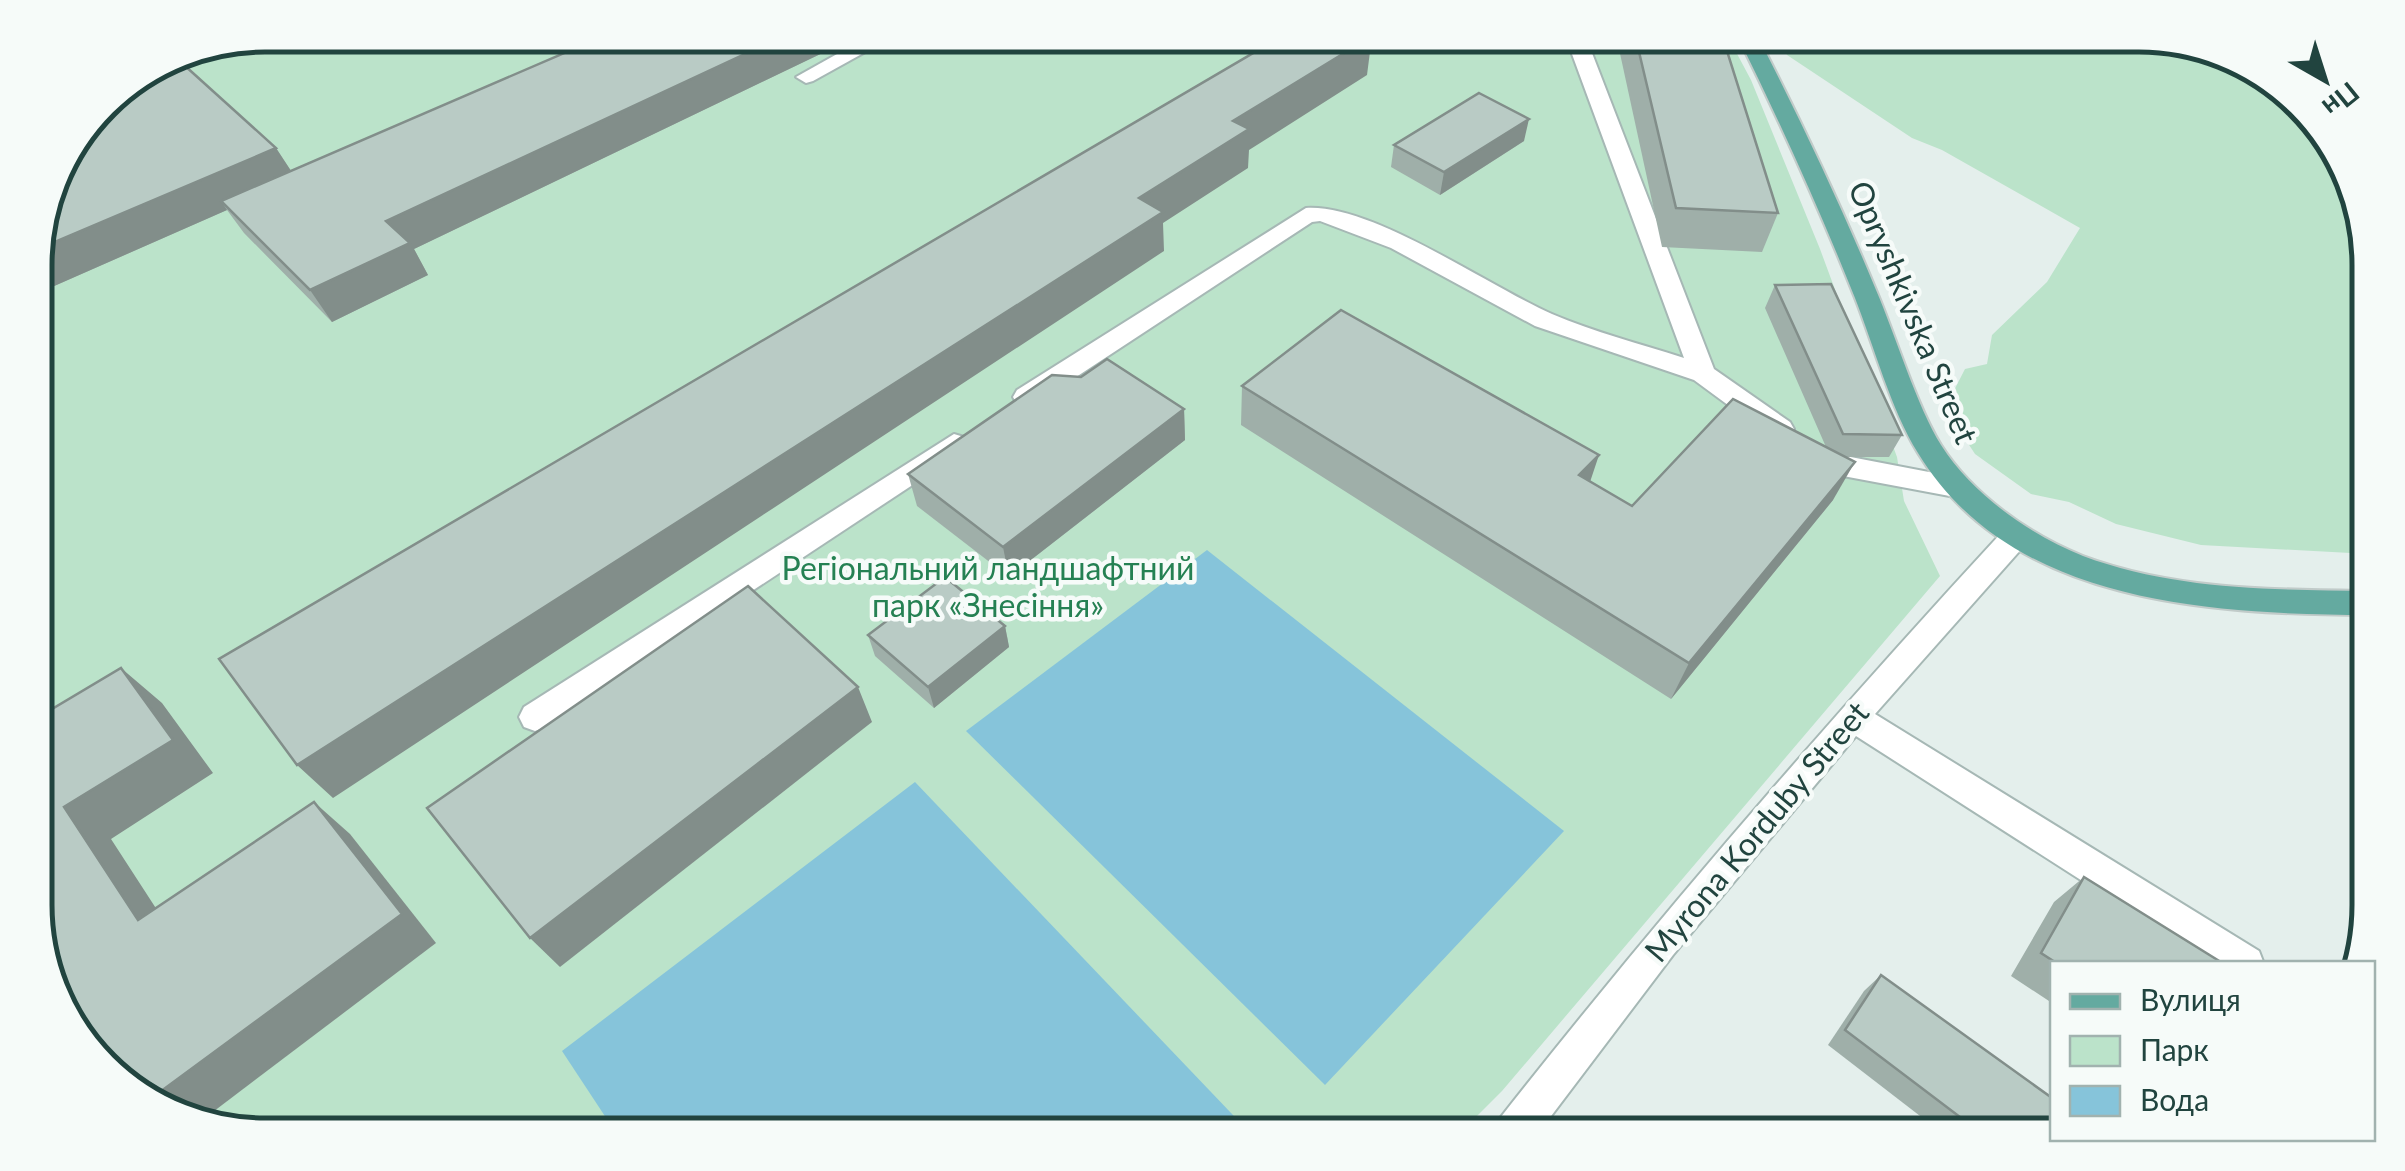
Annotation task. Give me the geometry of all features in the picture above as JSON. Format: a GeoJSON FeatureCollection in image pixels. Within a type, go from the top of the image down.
{"type":"FeatureCollection","features":[{"type":"Feature","properties":{"kind":"main road","name":"Opryshkivska Street"},"geometry":{"type":"LineString","coordinates":[[1756,52],[1816,172],[1928,449],[1955,486],[2014,538],[2092,574],[2253,603],[2352,603]]}},
{"type":"Feature","properties":{"kind":"street"},"geometry":{"type":"LineString","coordinates":[[806,77],[854,52]]}},
{"type":"Feature","properties":{"kind":"street"},"geometry":{"type":"LineString","coordinates":[[1581,52],[1703,374]]}},
{"type":"Feature","properties":{"kind":"street"},"geometry":{"type":"LineString","coordinates":[[1011,407],[1306,214],[1322,214],[1399,243],[1544,320],[1703,374],[1828,463],[1955,486]]}},
{"type":"Feature","properties":{"kind":"street"},"geometry":{"type":"LineString","coordinates":[[535,717],[978,428]]}},
{"type":"Feature","properties":{"kind":"street","name":"Myrona Korduby Street"},"geometry":{"type":"LineString","coordinates":[[1526,1118],[1660,942],[1852,717],[2014,538]]}},
{"type":"Feature","properties":{"kind":"street"},"geometry":{"type":"LineString","coordinates":[[1852,717],[2241,961]]}},
{"type":"Feature","properties":{"kind":"green space","name":"Регіональний ландшафтний парк «Знесіння»"},"geometry":{"type":"Polygon","coordinates":[[[1736,52],[1820,249],[1897,457],[1904,501],[1940,576],[1475,1118],[238,1117],[171,1097],[115,1056],[81,1012],[69,987],[54,933],[53,252],[60,211],[71,178],[105,125],[147,88],[197,64],[238,54],[1736,52]]]}},
{"type":"Feature","properties":{"kind":"green space"},"geometry":{"type":"Polygon","coordinates":[[[1786,52],[2167,54],[2234,74],[2275,101],[2275,130],[2304,130],[2331,171],[2351,238],[2352,553],[2201,545],[2116,524],[2069,502],[2031,494],[1975,454],[1945,408],[1965,369],[1987,364],[1992,335],[2047,282],[2080,228],[1942,150],[1912,138],[1786,52]]]}},
{"type":"Feature","properties":{"kind":"water"},"geometry":{"type":"Polygon","coordinates":[[[1207,550],[1564,831],[1325,1085],[966,731],[1207,550]]]}},
{"type":"Feature","properties":{"kind":"water"},"geometry":{"type":"Polygon","coordinates":[[[915,782],[1236,1118],[606,1118],[562,1051],[915,782]]]}},
{"type":"Feature","properties":{"kind":"building"},"geometry":{"type":"Polygon","coordinates":[[[567,52],[749,52],[386,221],[410,243],[310,290],[221,201],[567,52]]]}},
{"type":"Feature","properties":{"kind":"building"},"geometry":{"type":"Polygon","coordinates":[[[1255,52],[1346,52],[1233,121],[1249,129],[1139,198],[1163,212],[297,765],[219,659],[1255,52]]]}},
{"type":"Feature","properties":{"kind":"building"},"geometry":{"type":"Polygon","coordinates":[[[1639,52],[1727,52],[1778,213],[1676,208],[1639,52]]]}},
{"type":"Feature","properties":{"kind":"building"},"geometry":{"type":"Polygon","coordinates":[[[184,69],[276,148],[54,242],[69,184],[88,147],[125,105],[147,88],[184,69]]]}},
{"type":"Feature","properties":{"kind":"building"},"geometry":{"type":"Polygon","coordinates":[[[1479,93],[1529,119],[1444,172],[1394,145],[1479,93]]]}},
{"type":"Feature","properties":{"kind":"building"},"geometry":{"type":"Polygon","coordinates":[[[1831,284],[1902,435],[1843,434],[1775,285],[1831,284]]]}},
{"type":"Feature","properties":{"kind":"building"},"geometry":{"type":"Polygon","coordinates":[[[1341,310],[1599,455],[1579,475],[1632,506],[1733,399],[1855,462],[1689,663],[1242,386],[1341,310]]]}},
{"type":"Feature","properties":{"kind":"building"},"geometry":{"type":"Polygon","coordinates":[[[1107,359],[1184,409],[1003,547],[908,474],[1052,375],[1081,377],[1107,359]]]}},
{"type":"Feature","properties":{"kind":"building"},"geometry":{"type":"Polygon","coordinates":[[[945,577],[1005,626],[928,687],[868,635],[945,577]]]}},
{"type":"Feature","properties":{"kind":"building"},"geometry":{"type":"Polygon","coordinates":[[[748,586],[858,687],[530,938],[427,808],[748,586]]]}},
{"type":"Feature","properties":{"kind":"building"},"geometry":{"type":"Polygon","coordinates":[[[121,668],[173,740],[64,807],[138,920],[314,802],[402,914],[159,1090],[115,1056],[97,1035],[81,1012],[60,960],[52,905],[52,709],[121,668]]]}},
{"type":"Feature","properties":{"kind":"building"},"geometry":{"type":"Polygon","coordinates":[[[2084,877],[2219,961],[2053,961],[2041,953],[2084,877]]]}},
{"type":"Feature","properties":{"kind":"building"},"geometry":{"type":"Polygon","coordinates":[[[1881,975],[2050,1097],[2050,1118],[1961,1118],[1845,1030],[1881,975]]]}}]}
